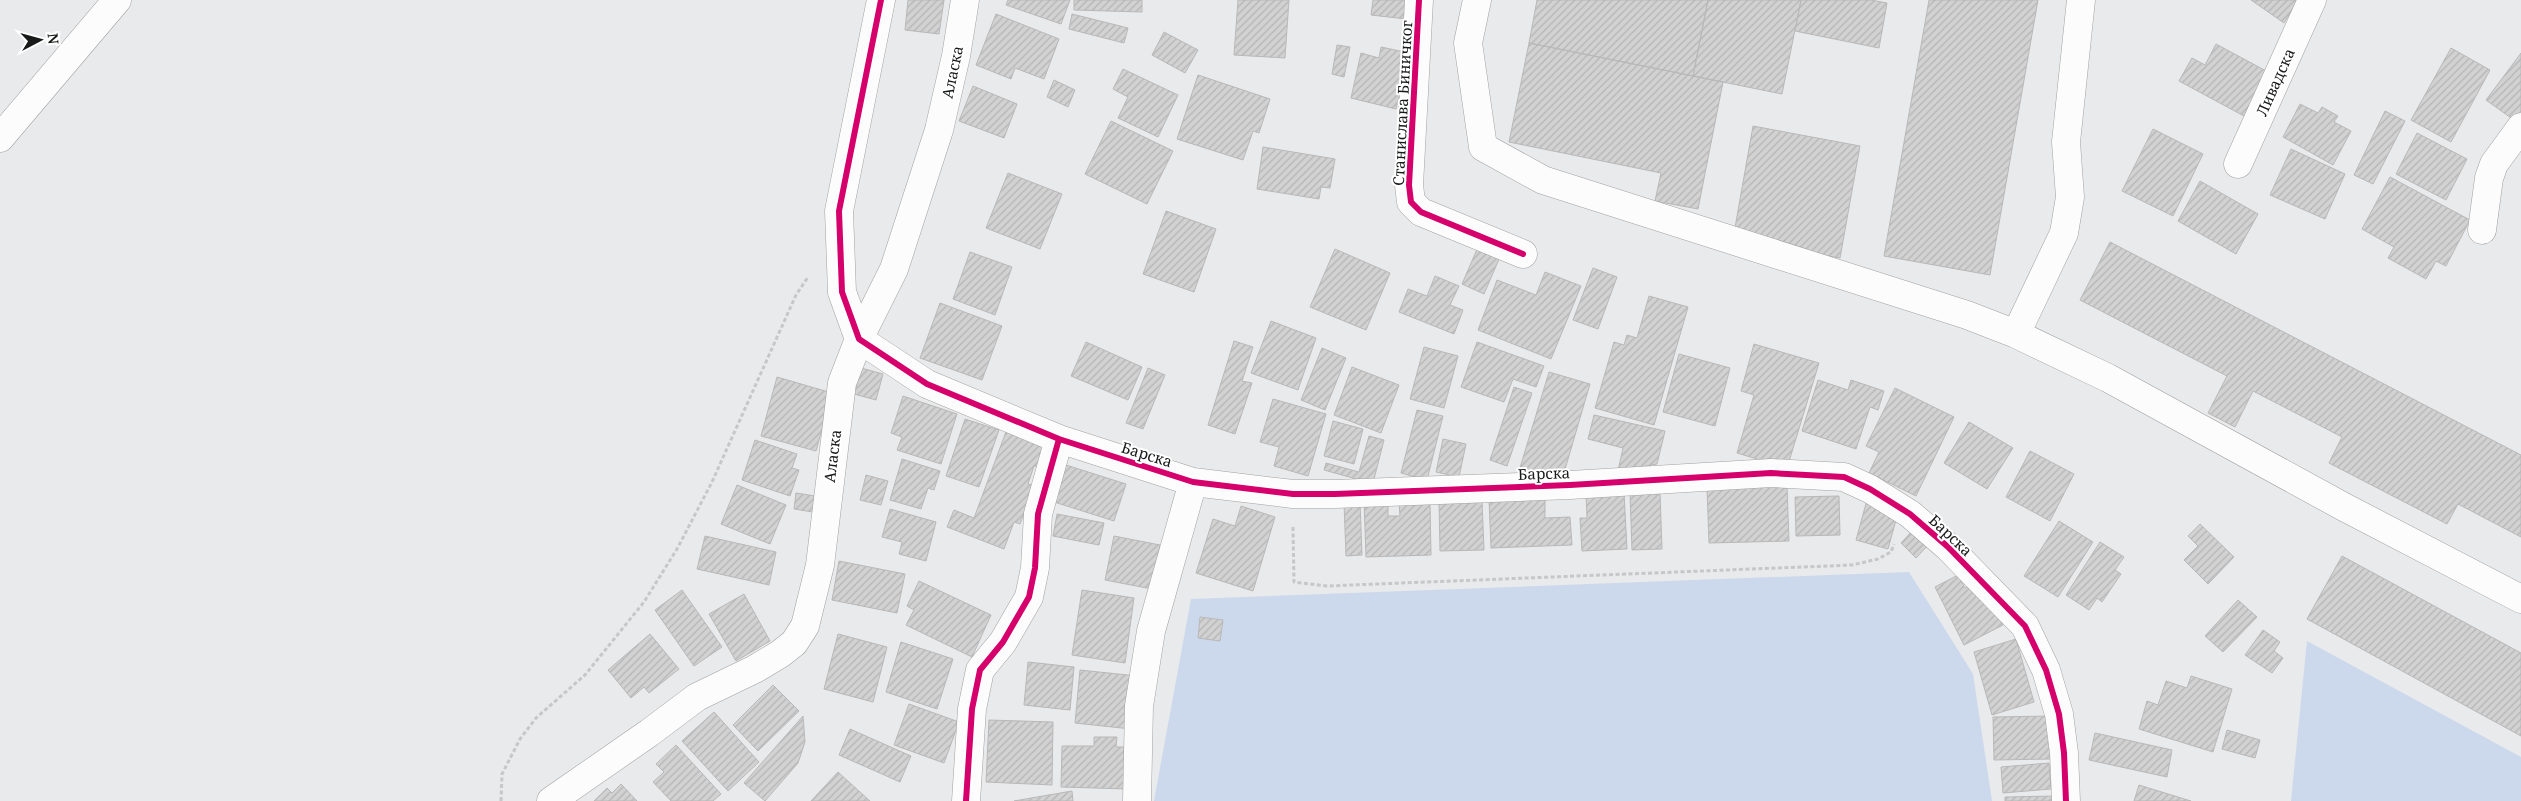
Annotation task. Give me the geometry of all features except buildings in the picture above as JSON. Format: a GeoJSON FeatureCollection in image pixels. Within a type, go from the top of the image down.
{"type":"FeatureCollection","features":[{"type":"Feature","properties":{"kind":"street"},"geometry":{"type":"LineString","coordinates":[[0,138],[117,0]]}},
{"type":"Feature","properties":{"kind":"street"},"geometry":{"type":"LineString","coordinates":[[859,339],[842,292],[839,252],[839,211],[881,0]]}},
{"type":"Feature","properties":{"kind":"street","name":"Аласка"},"geometry":{"type":"LineString","coordinates":[[555,800],[697,697],[755,669],[794,643],[805,626],[820,565],[842,383],[859,339],[894,269],[939,130],[965,0]]}},
{"type":"Feature","properties":{"kind":"street","name":"Станислава Биничког"},"geometry":{"type":"LineString","coordinates":[[1419,0],[1410,185],[1411,202],[1421,212],[1523,254]]}},
{"type":"Feature","properties":{"kind":"street"},"geometry":{"type":"LineString","coordinates":[[1477,0],[1468,42],[1483,147],[1543,180],[1967,315],[2016,334],[2108,378],[2344,507],[2521,599]]}},
{"type":"Feature","properties":{"kind":"street"},"geometry":{"type":"LineString","coordinates":[[2016,334],[2064,233],[2070,197],[2066,142],[2081,0]]}},
{"type":"Feature","properties":{"kind":"street","name":"Ливадска"},"geometry":{"type":"LineString","coordinates":[[2238,164],[2312,0]]}},
{"type":"Feature","properties":{"kind":"street"},"geometry":{"type":"LineString","coordinates":[[2482,230],[2488,178],[2494,164],[2521,127]]}},
{"type":"Feature","properties":{"kind":"street","name":"Барска"},"geometry":{"type":"LineString","coordinates":[[859,339],[927,384],[1059,439],[1193,482],[1293,494],[1570,485],[1771,473],[1844,477],[1870,489],[1906,512],[1948,547],[2025,626],[2046,670],[2059,714],[2064,754],[2066,801]]}},
{"type":"Feature","properties":{"kind":"street"},"geometry":{"type":"LineString","coordinates":[[966,801],[972,709],[980,670],[1003,642],[1029,597],[1035,568],[1038,514],[1059,439]]}},
{"type":"Feature","properties":{"kind":"street"},"geometry":{"type":"LineString","coordinates":[[1137,801],[1138,706],[1151,631],[1193,482]]}},
{"type":"Feature","properties":{"kind":"path"},"geometry":{"type":"LineString","coordinates":[[501,801],[502,774],[520,739],[536,718],[585,675],[644,602],[672,557],[712,482],[796,295],[811,273],[839,252]]}},
{"type":"Feature","properties":{"kind":"path"},"geometry":{"type":"LineString","coordinates":[[1293,494],[1294,582],[1327,586],[1852,565],[1878,560],[1892,552],[1906,512]]}},
{"type":"Feature","properties":{"kind":"shaded area"},"geometry":{"type":"Polygon","coordinates":[[[1909,572],[1973,674],[1992,801],[1154,801],[1191,599],[1909,572]]]}},
{"type":"Feature","properties":{"kind":"shaded area"},"geometry":{"type":"Polygon","coordinates":[[[2307,641],[2521,757],[2521,801],[2291,801],[2307,641]]]}},
{"type":"Feature","properties":{"kind":"cycle path"},"geometry":{"type":"LineString","coordinates":[[881,0],[839,211],[842,292],[859,339],[927,384],[1059,439],[1193,482],[1293,494],[1335,494],[1570,485],[1771,473],[1844,477],[1870,489],[1910,514],[1948,547],[2025,626],[2046,670],[2059,714],[2064,753],[2066,801]]}},
{"type":"Feature","properties":{"kind":"cycle path"},"geometry":{"type":"LineString","coordinates":[[1419,0],[1409,185],[1411,202],[1421,212],[1523,254]]}},
{"type":"Feature","properties":{"kind":"cycle path"},"geometry":{"type":"LineString","coordinates":[[966,801],[972,709],[980,670],[1003,642],[1029,597],[1035,568],[1038,514],[1059,439]]}}]}
